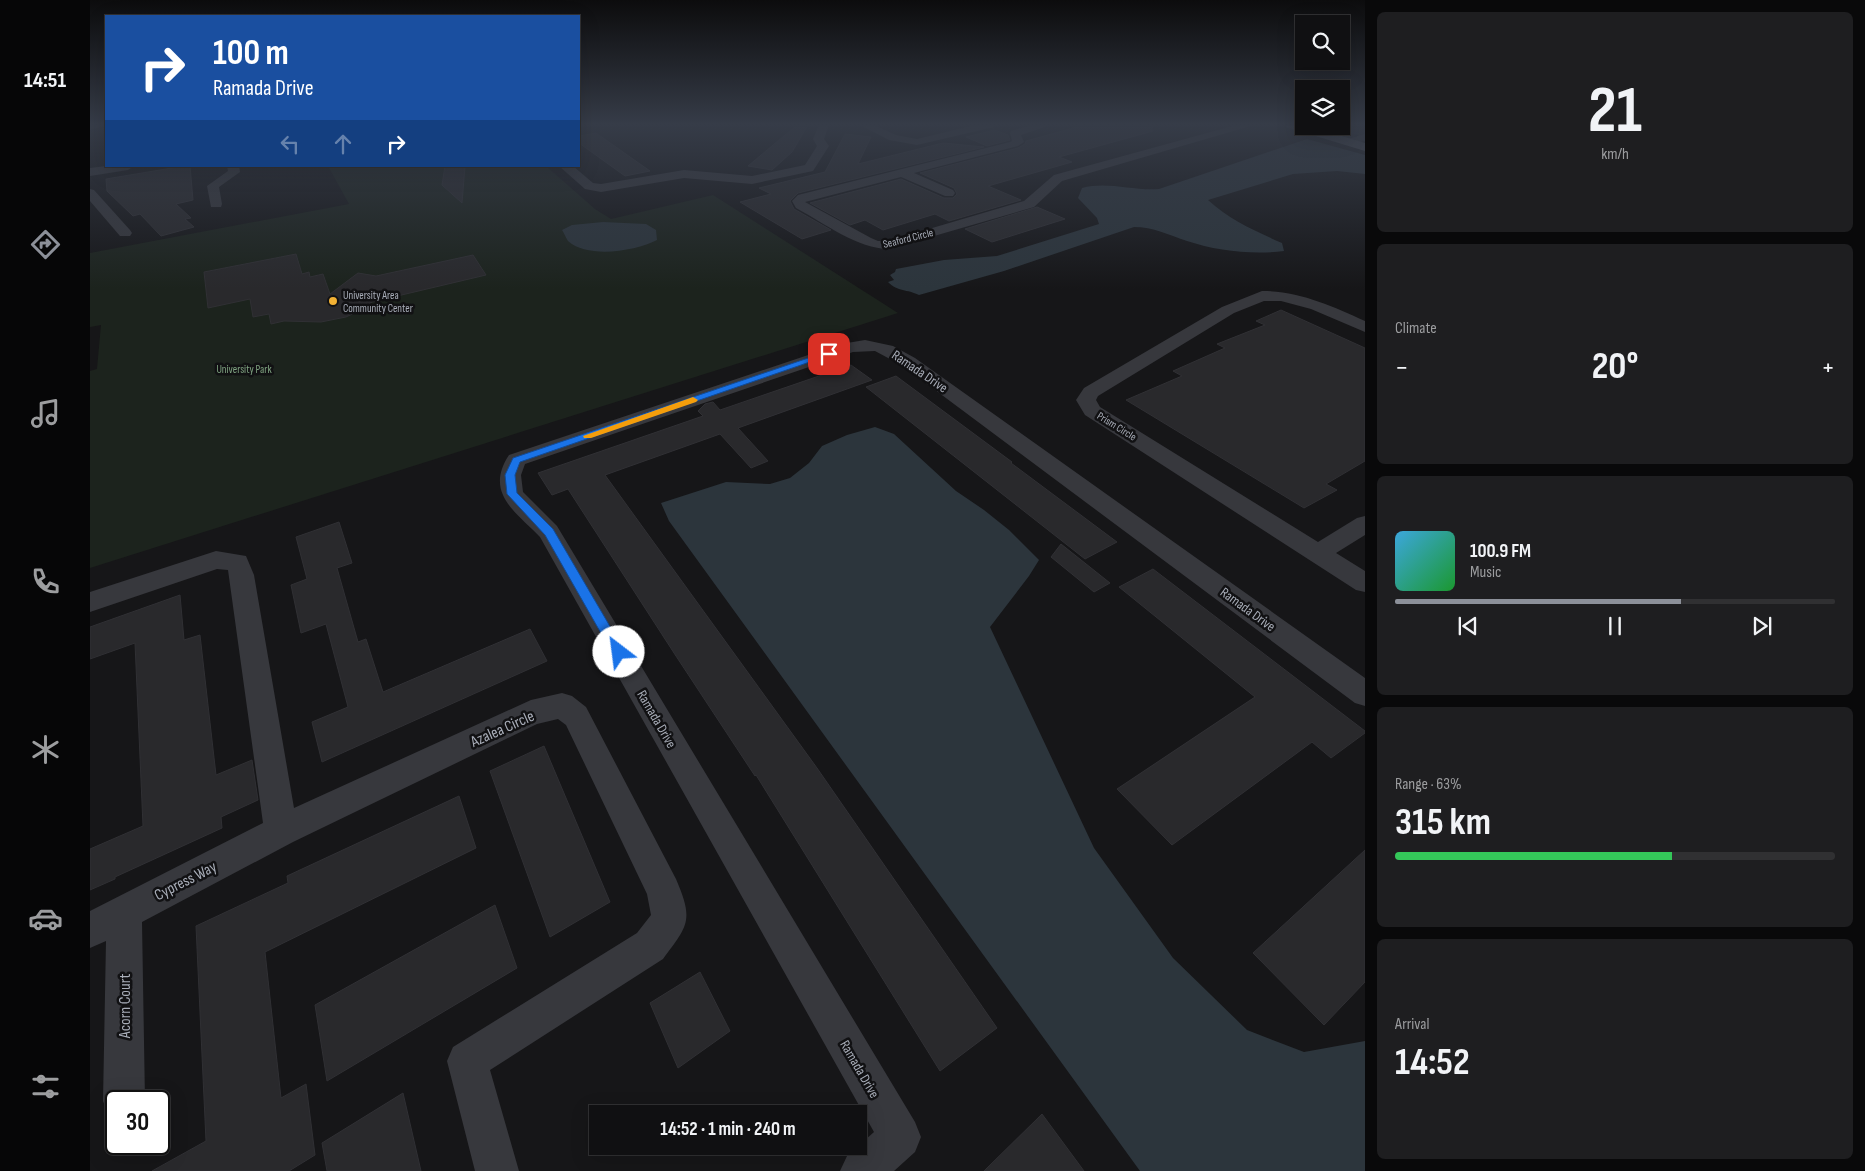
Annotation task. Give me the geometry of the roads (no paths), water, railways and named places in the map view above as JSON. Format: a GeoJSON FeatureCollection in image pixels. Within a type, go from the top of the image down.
{"type":"FeatureCollection","features":[{"type":"Feature","properties":{"kind":"street"},"geometry":{"type":"LineString","coordinates":[[216,204],[213,186],[223,180]]}},
{"type":"Feature","properties":{"kind":"street"},"geometry":{"type":"LineString","coordinates":[[581,180],[589,186],[601,188],[651,180]]}},
{"type":"Feature","properties":{"kind":"street","name":"Seaford Circle"},"geometry":{"type":"LineString","coordinates":[[878,180],[798,201],[801,205],[866,241],[876,245],[889,245],[1029,204],[1036,200],[1055,180]]}},
{"type":"Feature","properties":{"kind":"street"},"geometry":{"type":"LineString","coordinates":[[918,180],[949,193]]}},
{"type":"Feature","properties":{"kind":"street"},"geometry":{"type":"LineString","coordinates":[[90,193],[125,234]]}},
{"type":"Feature","properties":{"kind":"street","name":"Prism Circle"},"geometry":{"type":"LineString","coordinates":[[1365,327],[1316,306],[1282,296],[1262,296],[1228,310],[1091,392],[1086,400],[1092,411],[1365,583]]}},
{"type":"Feature","properties":{"kind":"street","name":"Ramada Drive"},"geometry":{"type":"LineString","coordinates":[[862,1171],[900,1137],[549,532],[512,494],[510,475],[516,460],[859,344],[872,344],[892,351],[909,362],[1365,694]]}},
{"type":"Feature","properties":{"kind":"street"},"geometry":{"type":"LineString","coordinates":[[1318,553],[1365,524]]}},
{"type":"Feature","properties":{"kind":"street"},"geometry":{"type":"LineString","coordinates":[[90,602],[216,560],[237,562],[242,574],[281,831]]}},
{"type":"Feature","properties":{"kind":"street","name":"Azalea Circle"},"geometry":{"type":"LineString","coordinates":[[281,831],[531,713],[562,705],[576,716],[664,891],[670,920],[650,946],[467,1061],[497,1171]]}},
{"type":"Feature","properties":{"kind":"street","name":"Cypress Way"},"geometry":{"type":"LineString","coordinates":[[90,930],[281,831]]}},
{"type":"Feature","properties":{"kind":"street","name":"Acorn Court"},"geometry":{"type":"LineString","coordinates":[[124,911],[124,1090]]}},
{"type":"Feature","properties":{"kind":"place","name":"University Area Community Center"},"geometry":{"type":"Point","coordinates":[333,301]}},
{"type":"Feature","properties":{"kind":"park label","name":"University Park"},"geometry":{"type":"Point","coordinates":[244,369]}}]}
